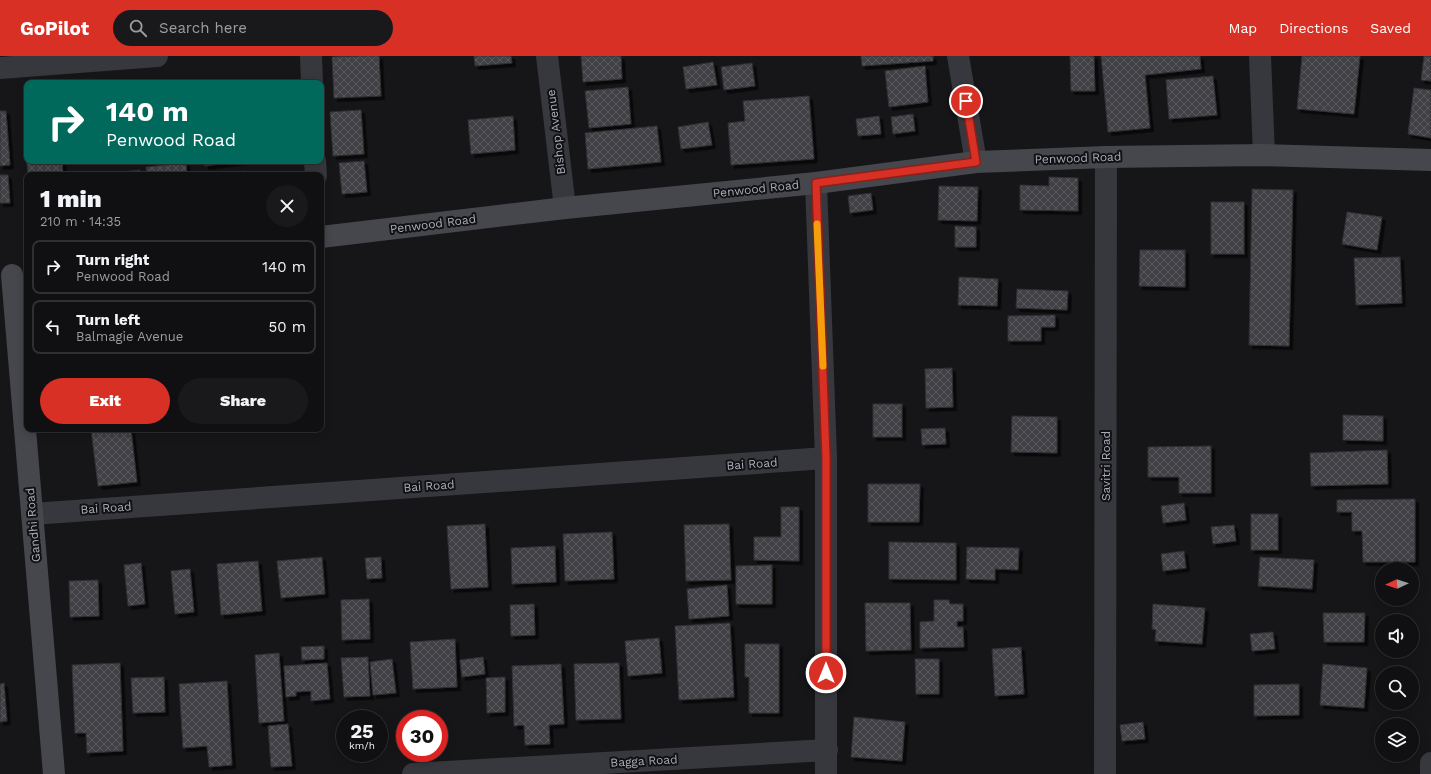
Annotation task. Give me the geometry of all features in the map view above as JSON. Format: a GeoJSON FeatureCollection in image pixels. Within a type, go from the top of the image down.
{"type":"FeatureCollection","features":[{"type":"Feature","properties":{"kind":"street"},"geometry":{"type":"LineString","coordinates":[[0,68],[157,56]]}},
{"type":"Feature","properties":{"kind":"street"},"geometry":{"type":"LineString","coordinates":[[311,56],[312,80]]}},
{"type":"Feature","properties":{"kind":"street","name":"Bishop Avenue"},"geometry":{"type":"LineString","coordinates":[[547,56],[565,208]]}},
{"type":"Feature","properties":{"kind":"street"},"geometry":{"type":"LineString","coordinates":[[958,56],[976,162]]}},
{"type":"Feature","properties":{"kind":"street"},"geometry":{"type":"LineString","coordinates":[[1260,56],[1264,155]]}},
{"type":"Feature","properties":{"kind":"street","name":"Penwood Road"},"geometry":{"type":"LineString","coordinates":[[324,237],[565,208],[816,183],[976,162],[1106,157],[1264,155],[1431,160]]}},
{"type":"Feature","properties":{"kind":"street","name":"Savitri Road"},"geometry":{"type":"LineString","coordinates":[[1105,774],[1106,157]]}},
{"type":"Feature","properties":{"kind":"street"},"geometry":{"type":"LineString","coordinates":[[816,183],[826,458],[826,774]]}},
{"type":"Feature","properties":{"kind":"street","name":"Gandhi Road"},"geometry":{"type":"LineString","coordinates":[[13,276],[24,414]]}},
{"type":"Feature","properties":{"kind":"street","name":"Gandhi Road"},"geometry":{"type":"LineString","coordinates":[[25,432],[54,774]]}},
{"type":"Feature","properties":{"kind":"street","name":"Bai Road"},"geometry":{"type":"LineString","coordinates":[[32,514],[826,458]]}},
{"type":"Feature","properties":{"kind":"street","name":"Bagga Road"},"geometry":{"type":"LineString","coordinates":[[413,774],[827,750]]}},
{"type":"Feature","properties":{"kind":"street"},"geometry":{"type":"LineString","coordinates":[[1431,763],[1431,774]]}},
{"type":"Feature","properties":{"kind":"building"},"geometry":{"type":"Polygon","coordinates":[[[338,56],[364,56],[338,57],[338,56]]]}},
{"type":"Feature","properties":{"kind":"building"},"geometry":{"type":"Polygon","coordinates":[[[379,56],[381,96],[334,98],[332,57],[379,56]]]}},
{"type":"Feature","properties":{"kind":"building"},"geometry":{"type":"Polygon","coordinates":[[[474,56],[511,56],[512,63],[475,66],[474,56]]]}},
{"type":"Feature","properties":{"kind":"building"},"geometry":{"type":"Polygon","coordinates":[[[581,56],[621,56],[622,79],[583,82],[581,56]]]}},
{"type":"Feature","properties":{"kind":"building"},"geometry":{"type":"Polygon","coordinates":[[[861,56],[933,56],[933,61],[862,66],[861,56]]]}},
{"type":"Feature","properties":{"kind":"building"},"geometry":{"type":"Polygon","coordinates":[[[1070,56],[1094,56],[1095,91],[1071,91],[1070,56]]]}},
{"type":"Feature","properties":{"kind":"building"},"geometry":{"type":"Polygon","coordinates":[[[1101,56],[1200,56],[1201,69],[1145,75],[1150,128],[1108,132],[1101,56]]]}},
{"type":"Feature","properties":{"kind":"building"},"geometry":{"type":"Polygon","coordinates":[[[1302,56],[1360,56],[1354,114],[1297,109],[1302,56]]]}},
{"type":"Feature","properties":{"kind":"building"},"geometry":{"type":"Polygon","coordinates":[[[1424,56],[1431,56],[1431,81],[1421,80],[1424,56]]]}},
{"type":"Feature","properties":{"kind":"building"},"geometry":{"type":"Polygon","coordinates":[[[713,62],[717,85],[686,89],[683,67],[713,62]]]}},
{"type":"Feature","properties":{"kind":"building"},"geometry":{"type":"Polygon","coordinates":[[[752,63],[755,86],[724,90],[721,67],[752,63]]]}},
{"type":"Feature","properties":{"kind":"building"},"geometry":{"type":"Polygon","coordinates":[[[925,66],[928,102],[889,107],[885,71],[925,66]]]}},
{"type":"Feature","properties":{"kind":"building"},"geometry":{"type":"Polygon","coordinates":[[[1213,76],[1217,115],[1169,119],[1166,80],[1213,76]]]}},
{"type":"Feature","properties":{"kind":"building"},"geometry":{"type":"Polygon","coordinates":[[[628,87],[631,124],[589,128],[585,91],[628,87]]]}},
{"type":"Feature","properties":{"kind":"building"},"geometry":{"type":"Polygon","coordinates":[[[1414,88],[1431,90],[1431,138],[1408,134],[1414,88]]]}},
{"type":"Feature","properties":{"kind":"building"},"geometry":{"type":"Polygon","coordinates":[[[809,96],[814,159],[731,165],[728,123],[745,121],[743,101],[809,96]]]}},
{"type":"Feature","properties":{"kind":"building"},"geometry":{"type":"Polygon","coordinates":[[[361,110],[364,154],[333,156],[330,112],[361,110]]]}},
{"type":"Feature","properties":{"kind":"building"},"geometry":{"type":"Polygon","coordinates":[[[0,111],[6,111],[10,165],[0,166],[0,111]]]}},
{"type":"Feature","properties":{"kind":"building"},"geometry":{"type":"Polygon","coordinates":[[[913,114],[915,131],[893,134],[891,117],[913,114]]]}},
{"type":"Feature","properties":{"kind":"building"},"geometry":{"type":"Polygon","coordinates":[[[513,116],[515,150],[471,154],[468,120],[513,116]]]}},
{"type":"Feature","properties":{"kind":"building"},"geometry":{"type":"Polygon","coordinates":[[[879,116],[881,134],[858,136],[856,119],[879,116]]]}},
{"type":"Feature","properties":{"kind":"building"},"geometry":{"type":"Polygon","coordinates":[[[708,122],[712,145],[681,149],[678,127],[708,122]]]}},
{"type":"Feature","properties":{"kind":"building"},"geometry":{"type":"Polygon","coordinates":[[[657,126],[661,162],[588,169],[585,133],[657,126]]]}},
{"type":"Feature","properties":{"kind":"building"},"geometry":{"type":"Polygon","coordinates":[[[364,161],[367,192],[342,194],[339,163],[364,161]]]}},
{"type":"Feature","properties":{"kind":"building"},"geometry":{"type":"Polygon","coordinates":[[[27,164],[62,164],[63,172],[28,172],[27,164]]]}},
{"type":"Feature","properties":{"kind":"building"},"geometry":{"type":"Polygon","coordinates":[[[186,164],[187,172],[147,172],[146,167],[186,164]]]}},
{"type":"Feature","properties":{"kind":"building"},"geometry":{"type":"Polygon","coordinates":[[[205,164],[220,164],[205,166],[205,164]]]}},
{"type":"Feature","properties":{"kind":"building"},"geometry":{"type":"Polygon","coordinates":[[[140,170],[140,172],[122,172],[140,170]]]}},
{"type":"Feature","properties":{"kind":"building"},"geometry":{"type":"Polygon","coordinates":[[[0,175],[8,175],[10,203],[0,203],[0,175]]]}},
{"type":"Feature","properties":{"kind":"building"},"geometry":{"type":"Polygon","coordinates":[[[1049,177],[1078,178],[1078,211],[1020,210],[1020,185],[1049,186],[1049,177]]]}},
{"type":"Feature","properties":{"kind":"building"},"geometry":{"type":"Polygon","coordinates":[[[939,186],[978,187],[977,221],[938,220],[939,186]]]}},
{"type":"Feature","properties":{"kind":"building"},"geometry":{"type":"Polygon","coordinates":[[[1252,189],[1293,190],[1289,346],[1249,345],[1252,189]]]}},
{"type":"Feature","properties":{"kind":"building"},"geometry":{"type":"Polygon","coordinates":[[[871,193],[873,210],[850,213],[848,196],[871,193]]]}},
{"type":"Feature","properties":{"kind":"building"},"geometry":{"type":"Polygon","coordinates":[[[1211,202],[1244,202],[1244,254],[1211,254],[1211,202]]]}},
{"type":"Feature","properties":{"kind":"building"},"geometry":{"type":"Polygon","coordinates":[[[1347,212],[1382,217],[1377,250],[1342,244],[1347,212]]]}},
{"type":"Feature","properties":{"kind":"building"},"geometry":{"type":"Polygon","coordinates":[[[955,226],[976,227],[976,247],[955,247],[955,226]]]}},
{"type":"Feature","properties":{"kind":"building"},"geometry":{"type":"Polygon","coordinates":[[[1140,250],[1185,250],[1185,287],[1139,286],[1140,250]]]}},
{"type":"Feature","properties":{"kind":"building"},"geometry":{"type":"Polygon","coordinates":[[[1400,257],[1402,303],[1356,305],[1354,258],[1400,257]]]}},
{"type":"Feature","properties":{"kind":"building"},"geometry":{"type":"Polygon","coordinates":[[[959,277],[998,279],[997,306],[958,305],[959,277]]]}},
{"type":"Feature","properties":{"kind":"building"},"geometry":{"type":"Polygon","coordinates":[[[1017,289],[1068,291],[1067,310],[1016,308],[1017,289]]]}},
{"type":"Feature","properties":{"kind":"building"},"geometry":{"type":"Polygon","coordinates":[[[1055,315],[1055,327],[1041,327],[1041,341],[1008,341],[1008,316],[1055,315]]]}},
{"type":"Feature","properties":{"kind":"building"},"geometry":{"type":"Polygon","coordinates":[[[952,368],[953,407],[926,408],[925,369],[952,368]]]}},
{"type":"Feature","properties":{"kind":"building"},"geometry":{"type":"Polygon","coordinates":[[[873,404],[902,404],[902,437],[873,437],[873,404]]]}},
{"type":"Feature","properties":{"kind":"building"},"geometry":{"type":"Polygon","coordinates":[[[1343,415],[1383,416],[1383,441],[1343,440],[1343,415]]]}},
{"type":"Feature","properties":{"kind":"building"},"geometry":{"type":"Polygon","coordinates":[[[1012,416],[1057,417],[1057,453],[1011,452],[1012,416]]]}},
{"type":"Feature","properties":{"kind":"building"},"geometry":{"type":"Polygon","coordinates":[[[945,428],[946,444],[922,445],[921,429],[945,428]]]}},
{"type":"Feature","properties":{"kind":"building"},"geometry":{"type":"Polygon","coordinates":[[[91,432],[131,432],[137,482],[98,486],[91,432]]]}},
{"type":"Feature","properties":{"kind":"building"},"geometry":{"type":"Polygon","coordinates":[[[1211,446],[1211,493],[1179,493],[1179,477],[1148,477],[1148,447],[1211,446]]]}},
{"type":"Feature","properties":{"kind":"building"},"geometry":{"type":"Polygon","coordinates":[[[1387,450],[1388,484],[1311,486],[1310,453],[1387,450]]]}},
{"type":"Feature","properties":{"kind":"building"},"geometry":{"type":"Polygon","coordinates":[[[868,484],[920,484],[919,522],[868,522],[868,484]]]}},
{"type":"Feature","properties":{"kind":"building"},"geometry":{"type":"Polygon","coordinates":[[[1415,499],[1415,562],[1363,562],[1362,531],[1352,531],[1352,512],[1337,512],[1337,500],[1415,499]]]}},
{"type":"Feature","properties":{"kind":"building"},"geometry":{"type":"Polygon","coordinates":[[[1184,503],[1186,520],[1163,523],[1161,506],[1184,503]]]}},
{"type":"Feature","properties":{"kind":"building"},"geometry":{"type":"Polygon","coordinates":[[[781,507],[799,507],[799,561],[754,560],[754,537],[781,537],[781,507]]]}},
{"type":"Feature","properties":{"kind":"building"},"geometry":{"type":"Polygon","coordinates":[[[1251,514],[1278,514],[1278,550],[1251,550],[1251,514]]]}},
{"type":"Feature","properties":{"kind":"building"},"geometry":{"type":"Polygon","coordinates":[[[485,524],[488,587],[451,589],[447,526],[485,524]]]}},
{"type":"Feature","properties":{"kind":"building"},"geometry":{"type":"Polygon","coordinates":[[[729,524],[731,580],[686,581],[684,525],[729,524]]]}},
{"type":"Feature","properties":{"kind":"building"},"geometry":{"type":"Polygon","coordinates":[[[1234,525],[1236,541],[1213,544],[1211,527],[1234,525]]]}},
{"type":"Feature","properties":{"kind":"building"},"geometry":{"type":"Polygon","coordinates":[[[612,532],[614,579],[565,581],[563,534],[612,532]]]}},
{"type":"Feature","properties":{"kind":"building"},"geometry":{"type":"Polygon","coordinates":[[[889,542],[956,543],[956,580],[889,579],[889,542]]]}},
{"type":"Feature","properties":{"kind":"building"},"geometry":{"type":"Polygon","coordinates":[[[555,546],[556,582],[512,584],[511,548],[555,546]]]}},
{"type":"Feature","properties":{"kind":"building"},"geometry":{"type":"Polygon","coordinates":[[[967,547],[1019,548],[1018,570],[995,569],[995,580],[966,579],[967,547]]]}},
{"type":"Feature","properties":{"kind":"building"},"geometry":{"type":"Polygon","coordinates":[[[1184,551],[1186,568],[1163,571],[1161,554],[1184,551]]]}},
{"type":"Feature","properties":{"kind":"building"},"geometry":{"type":"Polygon","coordinates":[[[322,557],[325,594],[281,598],[277,561],[322,557]]]}},
{"type":"Feature","properties":{"kind":"building"},"geometry":{"type":"Polygon","coordinates":[[[381,557],[382,578],[367,579],[365,558],[381,557]]]}},
{"type":"Feature","properties":{"kind":"building"},"geometry":{"type":"Polygon","coordinates":[[[1260,557],[1314,560],[1312,589],[1258,586],[1260,557]]]}},
{"type":"Feature","properties":{"kind":"building"},"geometry":{"type":"Polygon","coordinates":[[[258,561],[262,611],[221,615],[217,564],[258,561]]]}},
{"type":"Feature","properties":{"kind":"building"},"geometry":{"type":"Polygon","coordinates":[[[141,563],[145,604],[128,606],[124,565],[141,563]]]}},
{"type":"Feature","properties":{"kind":"building"},"geometry":{"type":"Polygon","coordinates":[[[772,565],[772,604],[736,604],[736,566],[772,565]]]}},
{"type":"Feature","properties":{"kind":"building"},"geometry":{"type":"Polygon","coordinates":[[[190,569],[194,612],[175,614],[171,571],[190,569]]]}},
{"type":"Feature","properties":{"kind":"building"},"geometry":{"type":"Polygon","coordinates":[[[98,580],[99,616],[70,617],[69,581],[98,580]]]}},
{"type":"Feature","properties":{"kind":"building"},"geometry":{"type":"Polygon","coordinates":[[[727,585],[729,616],[689,619],[687,589],[727,585]]]}},
{"type":"Feature","properties":{"kind":"building"},"geometry":{"type":"Polygon","coordinates":[[[369,599],[370,639],[342,640],[341,600],[369,599]]]}},
{"type":"Feature","properties":{"kind":"building"},"geometry":{"type":"Polygon","coordinates":[[[934,600],[949,600],[950,604],[963,604],[963,621],[957,621],[957,627],[963,627],[964,647],[920,648],[920,622],[934,621],[934,600]]]}},
{"type":"Feature","properties":{"kind":"building"},"geometry":{"type":"Polygon","coordinates":[[[865,603],[910,603],[911,650],[866,651],[865,603]]]}},
{"type":"Feature","properties":{"kind":"building"},"geometry":{"type":"Polygon","coordinates":[[[534,604],[535,635],[511,636],[510,605],[534,604]]]}},
{"type":"Feature","properties":{"kind":"building"},"geometry":{"type":"Polygon","coordinates":[[[1153,604],[1205,608],[1202,644],[1155,641],[1156,630],[1152,629],[1153,604]]]}},
{"type":"Feature","properties":{"kind":"building"},"geometry":{"type":"Polygon","coordinates":[[[1323,613],[1365,613],[1364,642],[1324,642],[1323,613]]]}},
{"type":"Feature","properties":{"kind":"building"},"geometry":{"type":"Polygon","coordinates":[[[730,623],[734,697],[679,700],[675,626],[730,623]]]}},
{"type":"Feature","properties":{"kind":"building"},"geometry":{"type":"Polygon","coordinates":[[[1273,632],[1275,649],[1252,651],[1250,634],[1273,632]]]}},
{"type":"Feature","properties":{"kind":"building"},"geometry":{"type":"Polygon","coordinates":[[[659,638],[662,673],[628,676],[625,641],[659,638]]]}},
{"type":"Feature","properties":{"kind":"building"},"geometry":{"type":"Polygon","coordinates":[[[455,639],[457,687],[413,689],[410,642],[455,639]]]}},
{"type":"Feature","properties":{"kind":"building"},"geometry":{"type":"Polygon","coordinates":[[[745,644],[779,644],[779,713],[749,713],[749,677],[745,677],[745,644]]]}},
{"type":"Feature","properties":{"kind":"building"},"geometry":{"type":"Polygon","coordinates":[[[324,646],[324,659],[302,660],[301,647],[324,646]]]}},
{"type":"Feature","properties":{"kind":"building"},"geometry":{"type":"Polygon","coordinates":[[[1021,647],[1024,694],[995,696],[992,649],[1021,647]]]}},
{"type":"Feature","properties":{"kind":"building"},"geometry":{"type":"Polygon","coordinates":[[[279,653],[284,721],[259,723],[255,655],[279,653]]]}},
{"type":"Feature","properties":{"kind":"building"},"geometry":{"type":"Polygon","coordinates":[[[368,657],[370,696],[344,697],[341,658],[368,657]]]}},
{"type":"Feature","properties":{"kind":"building"},"geometry":{"type":"Polygon","coordinates":[[[483,657],[485,674],[462,677],[460,660],[483,657]]]}},
{"type":"Feature","properties":{"kind":"building"},"geometry":{"type":"Polygon","coordinates":[[[392,659],[396,693],[373,695],[370,662],[392,659]]]}},
{"type":"Feature","properties":{"kind":"building"},"geometry":{"type":"Polygon","coordinates":[[[915,659],[939,659],[939,694],[916,694],[915,659]]]}},
{"type":"Feature","properties":{"kind":"building"},"geometry":{"type":"Polygon","coordinates":[[[120,663],[123,751],[87,753],[86,733],[75,733],[72,665],[120,663]]]}},
{"type":"Feature","properties":{"kind":"building"},"geometry":{"type":"Polygon","coordinates":[[[327,663],[330,699],[311,701],[311,691],[296,692],[296,696],[286,697],[284,666],[327,663]]]}},
{"type":"Feature","properties":{"kind":"building"},"geometry":{"type":"Polygon","coordinates":[[[619,663],[621,719],[576,720],[574,664],[619,663]]]}},
{"type":"Feature","properties":{"kind":"building"},"geometry":{"type":"Polygon","coordinates":[[[561,664],[564,724],[549,725],[550,744],[525,745],[524,725],[514,726],[512,666],[561,664]]]}},
{"type":"Feature","properties":{"kind":"building"},"geometry":{"type":"Polygon","coordinates":[[[1323,664],[1367,668],[1364,708],[1320,705],[1323,664]]]}},
{"type":"Feature","properties":{"kind":"building"},"geometry":{"type":"Polygon","coordinates":[[[164,677],[165,712],[133,713],[131,678],[164,677]]]}},
{"type":"Feature","properties":{"kind":"building"},"geometry":{"type":"Polygon","coordinates":[[[505,677],[505,712],[487,713],[486,678],[505,677]]]}},
{"type":"Feature","properties":{"kind":"building"},"geometry":{"type":"Polygon","coordinates":[[[227,681],[232,765],[209,767],[207,746],[183,748],[179,684],[227,681]]]}},
{"type":"Feature","properties":{"kind":"building"},"geometry":{"type":"Polygon","coordinates":[[[4,683],[7,721],[0,722],[0,684],[4,683]]]}},
{"type":"Feature","properties":{"kind":"building"},"geometry":{"type":"Polygon","coordinates":[[[1299,684],[1299,715],[1254,716],[1254,685],[1299,684]]]}},
{"type":"Feature","properties":{"kind":"building"},"geometry":{"type":"Polygon","coordinates":[[[854,717],[905,722],[902,761],[851,757],[854,717]]]}},
{"type":"Feature","properties":{"kind":"building"},"geometry":{"type":"Polygon","coordinates":[[[1143,722],[1145,739],[1122,741],[1120,725],[1143,722]]]}},
{"type":"Feature","properties":{"kind":"building"},"geometry":{"type":"Polygon","coordinates":[[[288,724],[292,766],[271,767],[268,726],[288,724]]]}},
{"type":"Feature","properties":{"kind":"slow traffic"},"geometry":{"type":"LineString","coordinates":[[817,224],[823,366]]}},
{"type":"Feature","properties":{"kind":"route"},"geometry":{"type":"LineString","coordinates":[[826,673],[826,458],[816,183],[976,162],[966,101]]}}]}
